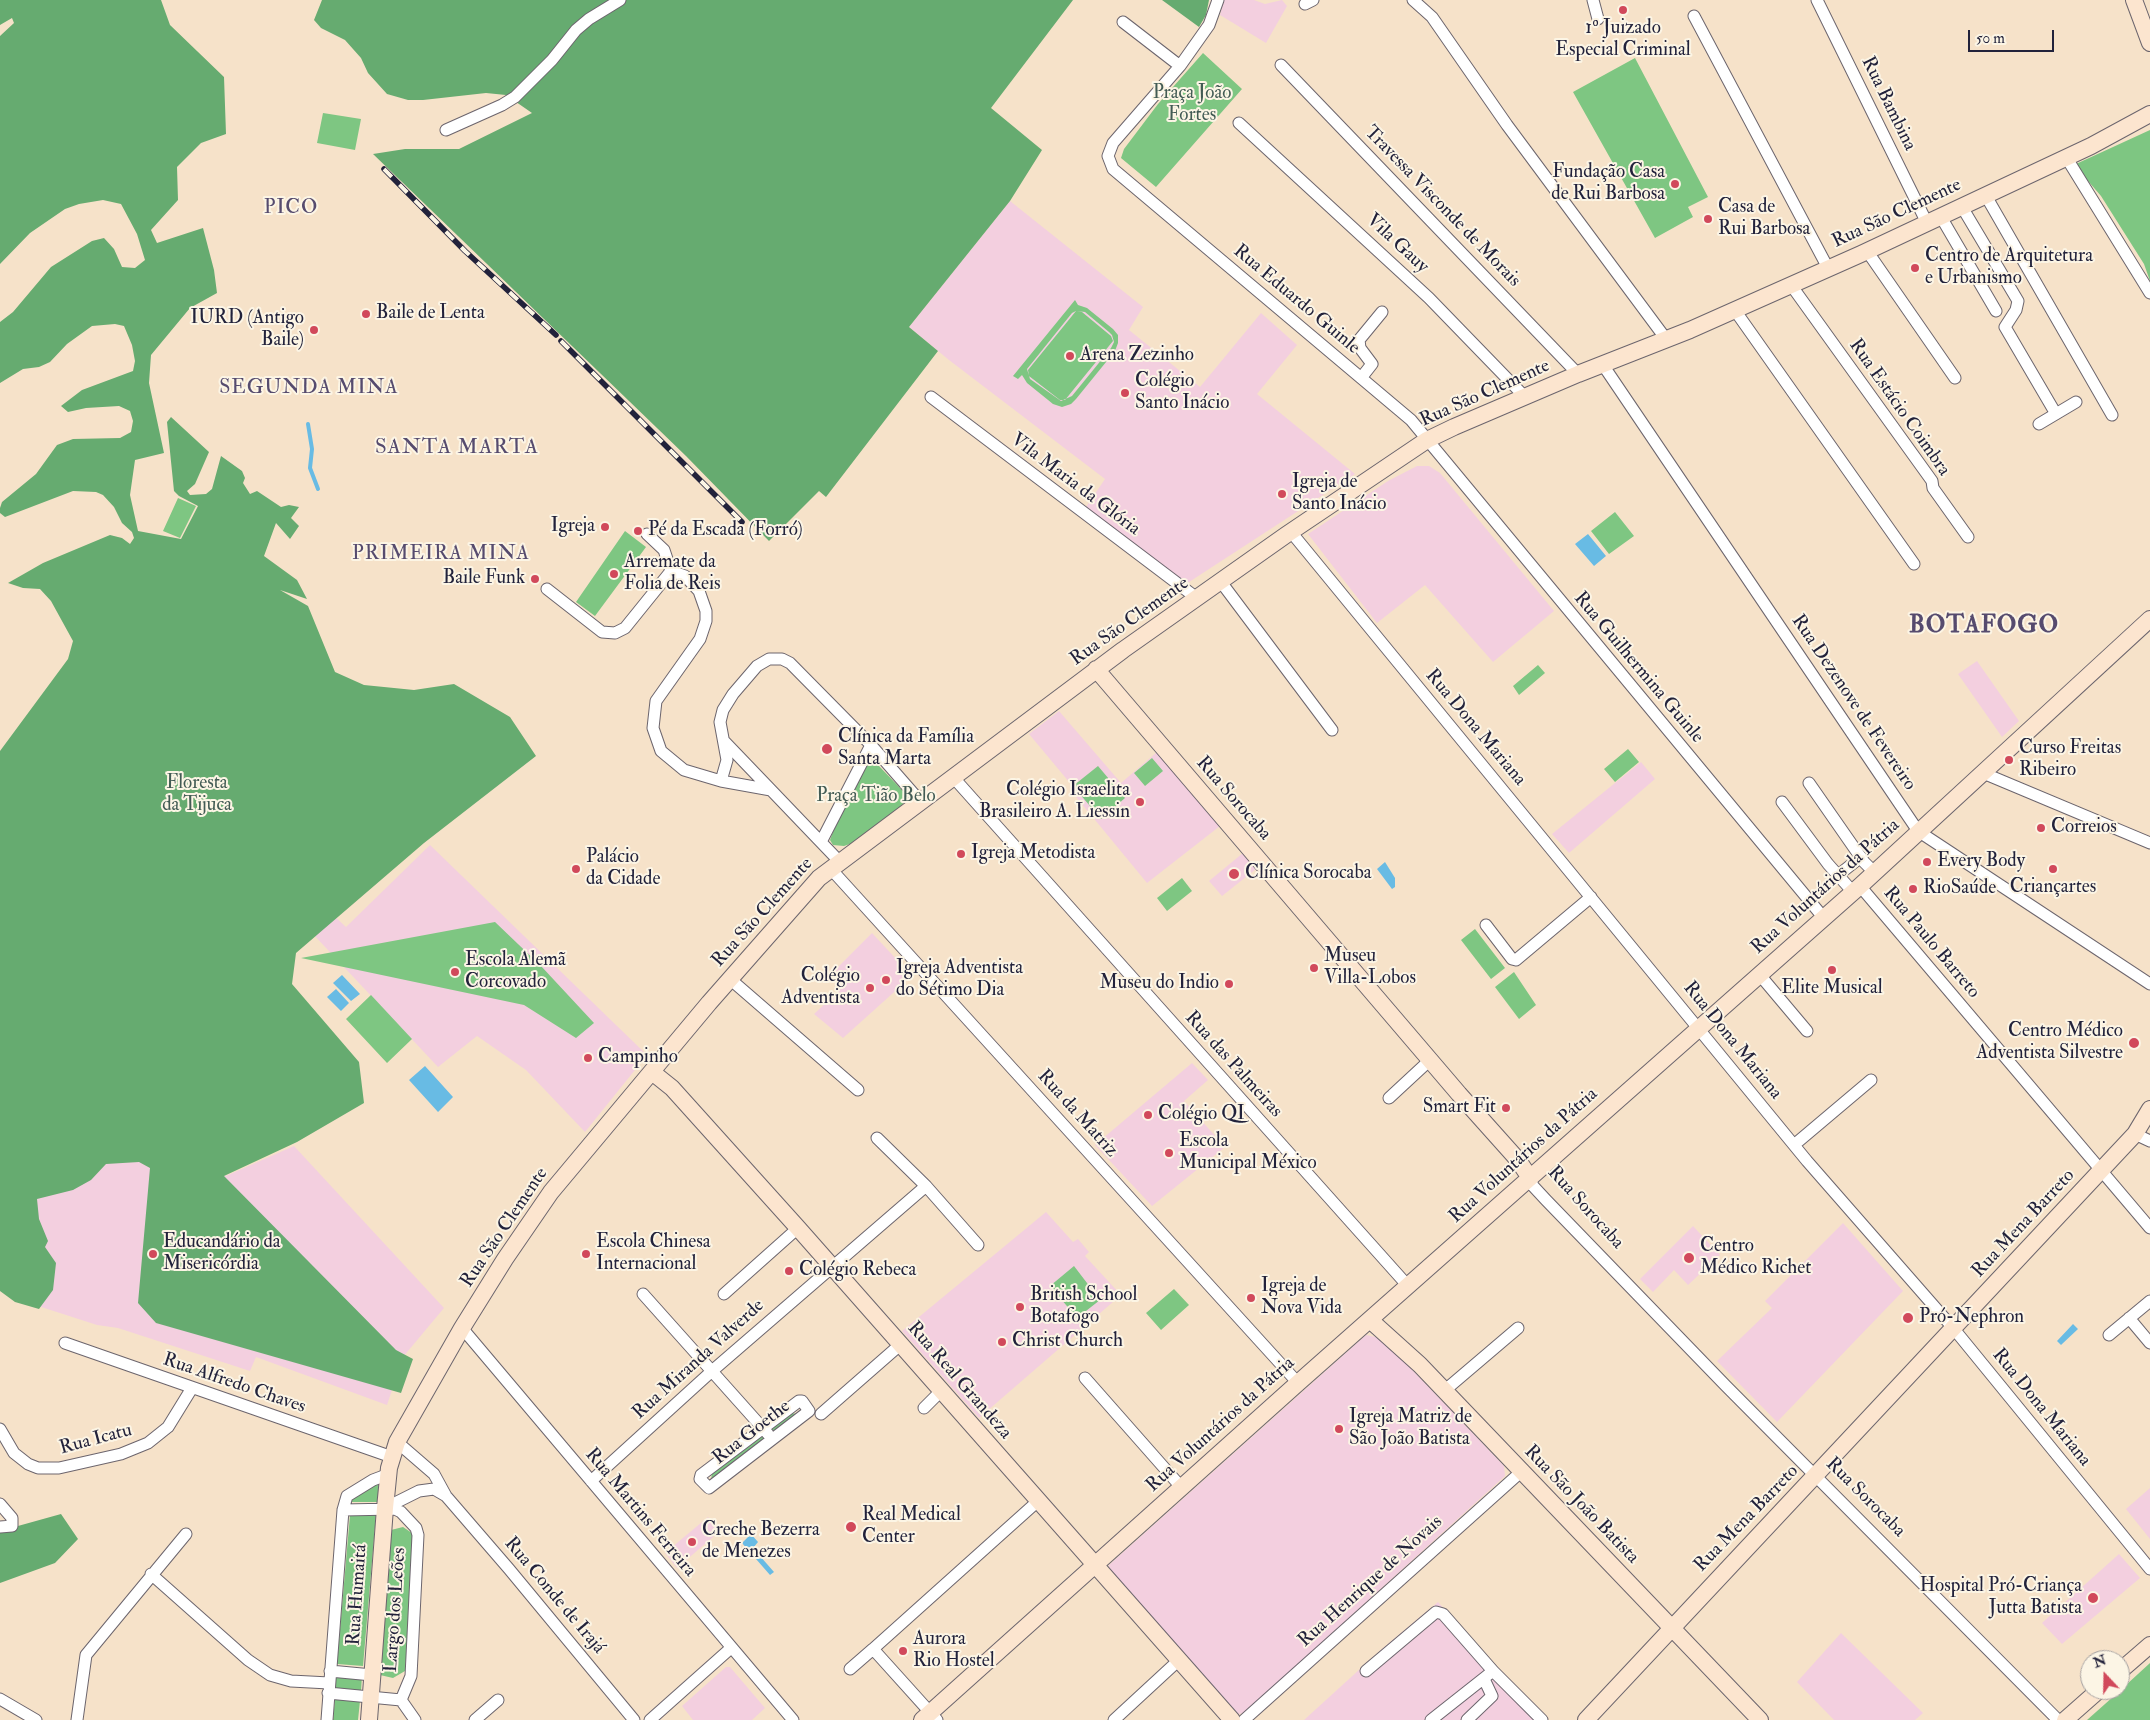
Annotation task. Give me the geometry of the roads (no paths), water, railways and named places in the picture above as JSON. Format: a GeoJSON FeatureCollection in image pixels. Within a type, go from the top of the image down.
{"type":"FeatureCollection","features":[{"type":"Feature","properties":{"kind":"main road"},"geometry":{"type":"LineString","coordinates":[[2134,0],[2150,43]]}},
{"type":"Feature","properties":{"kind":"main road","name":"Rua São Clemente"},"geometry":{"type":"LineString","coordinates":[[389,1474],[395,1450],[462,1328],[504,1259],[551,1192],[730,980],[819,878],[835,865],[1096,669],[1291,532],[1428,440],[1578,374],[1666,340],[1791,285],[1986,196],[2150,114]]}},
{"type":"Feature","properties":{"kind":"main road","name":"Rua Voluntários da Pátria"},"geometry":{"type":"LineString","coordinates":[[930,1717],[1094,1565],[1856,889],[2150,619]]}},
{"type":"Feature","properties":{"kind":"main road","name":"Rua Sorocaba"},"geometry":{"type":"LineString","coordinates":[[1096,669],[1430,1060],[1518,1160],[1530,1178]]}},
{"type":"Feature","properties":{"kind":"main road","name":"Rua Real Grandeza"},"geometry":{"type":"LineString","coordinates":[[652,1072],[672,1088],[798,1228],[838,1261],[901,1344],[941,1391],[1232,1720]]}},
{"type":"Feature","properties":{"kind":"main road","name":"Rua Mena Barreto"},"geometry":{"type":"LineString","coordinates":[[1586,1720],[1671,1628],[1816,1477],[2100,1171],[2143,1138],[2150,1108]]}},
{"type":"Feature","properties":{"kind":"main road","name":"Rua São João Batista"},"geometry":{"type":"LineString","coordinates":[[1370,1320],[1444,1391],[1760,1720]]}},
{"type":"Feature","properties":{"kind":"main road","name":"Rua Humaitá"},"geometry":{"type":"LineString","coordinates":[[369,1720],[389,1474]]}},
{"type":"Feature","properties":{"kind":"main road"},"geometry":{"type":"LineString","coordinates":[[2130,1663],[2150,1645]]}},
{"type":"Feature","properties":{"kind":"main road"},"geometry":{"type":"LineString","coordinates":[[2065,1720],[2088,1700]]}},
{"type":"Feature","properties":{"kind":"street"},"geometry":{"type":"LineString","coordinates":[[446,130],[515,97],[552,60],[576,30],[589,19],[620,0]]}},
{"type":"Feature","properties":{"kind":"street"},"geometry":{"type":"LineString","coordinates":[[1123,22],[1180,66],[1213,18],[1218,0]]}},
{"type":"Feature","properties":{"kind":"street"},"geometry":{"type":"LineString","coordinates":[[1413,0],[1432,17],[1507,125],[1666,340]]}},
{"type":"Feature","properties":{"kind":"street"},"geometry":{"type":"LineString","coordinates":[[1593,0],[1598,19]]}},
{"type":"Feature","properties":{"kind":"street","name":"Rua Bambina"},"geometry":{"type":"LineString","coordinates":[[1817,0],[1934,220],[1996,311]]}},
{"type":"Feature","properties":{"kind":"street"},"geometry":{"type":"LineString","coordinates":[[1694,16],[1828,268]]}},
{"type":"Feature","properties":{"kind":"street","name":"Travessa Visconde de Morais"},"geometry":{"type":"LineString","coordinates":[[1281,65],[1578,374]]}},
{"type":"Feature","properties":{"kind":"street","name":"Rua Eduardo Guinle"},"geometry":{"type":"LineString","coordinates":[[1180,66],[1117,138],[1109,152],[1109,161],[1113,169],[1411,420],[1428,440]]}},
{"type":"Feature","properties":{"kind":"street","name":"Vila Gauy"},"geometry":{"type":"LineString","coordinates":[[1239,123],[1429,298],[1525,397]]}},
{"type":"Feature","properties":{"kind":"street"},"geometry":{"type":"LineString","coordinates":[[2066,157],[2150,292]]}},
{"type":"Feature","properties":{"kind":"street"},"geometry":{"type":"LineString","coordinates":[[1986,196],[2112,415]]}},
{"type":"Feature","properties":{"kind":"street"},"geometry":{"type":"LineString","coordinates":[[1962,207],[2018,301],[2016,310],[2005,323],[2005,327],[2056,414]]}},
{"type":"Feature","properties":{"kind":"street"},"geometry":{"type":"LineString","coordinates":[[1866,251],[1955,378]]}},
{"type":"Feature","properties":{"kind":"street","name":"Rua Estácio Coimbra"},"geometry":{"type":"LineString","coordinates":[[1791,285],[1932,481],[1933,488],[1968,538]]}},
{"type":"Feature","properties":{"kind":"street"},"geometry":{"type":"LineString","coordinates":[[1734,309],[1914,564]]}},
{"type":"Feature","properties":{"kind":"street"},"geometry":{"type":"LineString","coordinates":[[1361,378],[1372,364],[1360,348],[1359,340],[1382,312]]}},
{"type":"Feature","properties":{"kind":"street","name":"Rua Dezenove de Fevereiro"},"geometry":{"type":"LineString","coordinates":[[1604,365],[1918,831],[2150,984]]}},
{"type":"Feature","properties":{"kind":"street","name":"Vila Maria da Glória"},"geometry":{"type":"LineString","coordinates":[[931,397],[1198,599]]}},
{"type":"Feature","properties":{"kind":"street"},"geometry":{"type":"LineString","coordinates":[[2039,424],[2076,402]]}},
{"type":"Feature","properties":{"kind":"street","name":"Rua Guilhermina Guinle"},"geometry":{"type":"LineString","coordinates":[[1428,440],[1823,917]]}},
{"type":"Feature","properties":{"kind":"street","name":"Rua Dona Mariana"},"geometry":{"type":"LineString","coordinates":[[1291,532],[1794,1145],[1954,1329],[2150,1569]]}},
{"type":"Feature","properties":{"kind":"street"},"geometry":{"type":"LineString","coordinates":[[647,534],[664,550],[671,571]]}},
{"type":"Feature","properties":{"kind":"street"},"geometry":{"type":"LineString","coordinates":[[547,589],[602,632],[615,633],[625,628],[671,571]]}},
{"type":"Feature","properties":{"kind":"street"},"geometry":{"type":"LineString","coordinates":[[671,571],[685,576],[699,591],[706,611],[706,621],[700,639],[656,701],[653,728],[661,751],[670,761],[684,770],[721,781],[772,790]]}},
{"type":"Feature","properties":{"kind":"street"},"geometry":{"type":"LineString","coordinates":[[1221,582],[1332,730]]}},
{"type":"Feature","properties":{"kind":"street"},"geometry":{"type":"LineString","coordinates":[[721,781],[726,765],[720,722],[723,710],[752,670],[763,662],[774,658],[790,663],[871,744],[920,801]]}},
{"type":"Feature","properties":{"kind":"street","name":"Rua da Matriz"},"geometry":{"type":"LineString","coordinates":[[724,741],[821,842],[835,865],[1298,1383]]}},
{"type":"Feature","properties":{"kind":"street","name":"Rua São Clemente"},"geometry":{"type":"LineString","coordinates":[[821,842],[871,744]]}},
{"type":"Feature","properties":{"kind":"street"},"geometry":{"type":"LineString","coordinates":[[1983,773],[2150,843]]}},
{"type":"Feature","properties":{"kind":"street","name":"Rua das Palmeiras"},"geometry":{"type":"LineString","coordinates":[[953,777],[1408,1286]]}},
{"type":"Feature","properties":{"kind":"street"},"geometry":{"type":"LineString","coordinates":[[1809,783],[1861,857],[1874,872]]}},
{"type":"Feature","properties":{"kind":"street","name":"Rua Paulo Barreto"},"geometry":{"type":"LineString","coordinates":[[1782,802],[1837,876],[1856,889],[2150,1228]]}},
{"type":"Feature","properties":{"kind":"street"},"geometry":{"type":"LineString","coordinates":[[1837,876],[1861,857]]}},
{"type":"Feature","properties":{"kind":"street"},"geometry":{"type":"LineString","coordinates":[[1486,925],[1512,959],[1516,960],[1591,897]]}},
{"type":"Feature","properties":{"kind":"street"},"geometry":{"type":"LineString","coordinates":[[1759,974],[1807,1031]]}},
{"type":"Feature","properties":{"kind":"street"},"geometry":{"type":"LineString","coordinates":[[730,980],[858,1090]]}},
{"type":"Feature","properties":{"kind":"street"},"geometry":{"type":"LineString","coordinates":[[1389,1098],[1430,1060]]}},
{"type":"Feature","properties":{"kind":"street"},"geometry":{"type":"LineString","coordinates":[[1794,1145],[1870,1080]]}},
{"type":"Feature","properties":{"kind":"street"},"geometry":{"type":"LineString","coordinates":[[877,1138],[926,1186],[978,1245]]}},
{"type":"Feature","properties":{"kind":"street","name":"Rua Sorocaba"},"geometry":{"type":"LineString","coordinates":[[1530,1178],[1533,1186],[1546,1200],[1816,1477],[2058,1720]]}},
{"type":"Feature","properties":{"kind":"street","name":"Rua Miranda Valverde"},"geometry":{"type":"LineString","coordinates":[[591,1481],[712,1371],[926,1186]]}},
{"type":"Feature","properties":{"kind":"street"},"geometry":{"type":"LineString","coordinates":[[724,1294],[798,1228]]}},
{"type":"Feature","properties":{"kind":"street"},"geometry":{"type":"LineString","coordinates":[[643,1294],[772,1439]]}},
{"type":"Feature","properties":{"kind":"street"},"geometry":{"type":"LineString","coordinates":[[2109,1335],[2150,1301]]}},
{"type":"Feature","properties":{"kind":"street"},"geometry":{"type":"LineString","coordinates":[[2129,1318],[2150,1343]]}},
{"type":"Feature","properties":{"kind":"street","name":"Rua Martins Ferreira"},"geometry":{"type":"LineString","coordinates":[[462,1328],[793,1720]]}},
{"type":"Feature","properties":{"kind":"street"},"geometry":{"type":"LineString","coordinates":[[1444,1391],[1518,1328]]}},
{"type":"Feature","properties":{"kind":"street","name":"Rua Alfredo Chaves"},"geometry":{"type":"LineString","coordinates":[[65,1344],[192,1388],[395,1450]]}},
{"type":"Feature","properties":{"kind":"street"},"geometry":{"type":"LineString","coordinates":[[821,1414],[901,1344]]}},
{"type":"Feature","properties":{"kind":"street"},"geometry":{"type":"LineString","coordinates":[[1085,1378],[1182,1488]]}},
{"type":"Feature","properties":{"kind":"street","name":"Rua Icatu"},"geometry":{"type":"LineString","coordinates":[[0,1429],[14,1453],[28,1464],[38,1468],[59,1468],[120,1454],[148,1444],[168,1427],[192,1388]]}},
{"type":"Feature","properties":{"kind":"street"},"geometry":{"type":"LineString","coordinates":[[924,1408],[941,1391]]}},
{"type":"Feature","properties":{"kind":"street","name":"Rua Goethe"},"geometry":{"type":"LineString","coordinates":[[799,1401],[802,1401],[809,1409],[709,1488],[700,1479],[701,1476],[763,1428],[799,1401]]}},
{"type":"Feature","properties":{"kind":"street","name":"Rua Conde de Irajá"},"geometry":{"type":"LineString","coordinates":[[395,1450],[434,1474],[446,1496],[634,1720]]}},
{"type":"Feature","properties":{"kind":"street","name":"Rua Henrique de Novais"},"geometry":{"type":"LineString","coordinates":[[1244,1720],[1522,1471]]}},
{"type":"Feature","properties":{"kind":"street"},"geometry":{"type":"LineString","coordinates":[[327,1720],[343,1510],[347,1496],[373,1480],[389,1474]]}},
{"type":"Feature","properties":{"kind":"street"},"geometry":{"type":"LineString","coordinates":[[385,1508],[419,1491],[434,1490],[446,1496]]}},
{"type":"Feature","properties":{"kind":"street"},"geometry":{"type":"LineString","coordinates":[[850,1669],[1038,1501]]}},
{"type":"Feature","properties":{"kind":"street"},"geometry":{"type":"LineString","coordinates":[[0,1504],[12,1518],[12,1526],[0,1527]]}},
{"type":"Feature","properties":{"kind":"street","name":"Largo dos Leões"},"geometry":{"type":"LineString","coordinates":[[329,1682],[370,1698],[401,1700],[411,1676],[418,1535],[416,1528],[401,1512],[385,1508],[343,1510]]}},
{"type":"Feature","properties":{"kind":"street"},"geometry":{"type":"LineString","coordinates":[[77,1720],[86,1655],[186,1534]]}},
{"type":"Feature","properties":{"kind":"street"},"geometry":{"type":"LineString","coordinates":[[152,1574],[248,1660],[270,1675],[290,1681],[329,1682]]}},
{"type":"Feature","properties":{"kind":"street"},"geometry":{"type":"LineString","coordinates":[[1366,1671],[1436,1612],[1443,1614],[1493,1671],[1542,1720]]}},
{"type":"Feature","properties":{"kind":"street"},"geometry":{"type":"LineString","coordinates":[[650,1720],[731,1648]]}},
{"type":"Feature","properties":{"kind":"street"},"geometry":{"type":"LineString","coordinates":[[872,1649],[930,1717]]}},
{"type":"Feature","properties":{"kind":"street"},"geometry":{"type":"LineString","coordinates":[[1114,1720],[1179,1660]]}},
{"type":"Feature","properties":{"kind":"street"},"geometry":{"type":"LineString","coordinates":[[1435,1719],[1493,1671]]}},
{"type":"Feature","properties":{"kind":"street","name":"Largo dos Leões"},"geometry":{"type":"LineString","coordinates":[[329,1682],[372,1675]]}},
{"type":"Feature","properties":{"kind":"street"},"geometry":{"type":"LineString","coordinates":[[1467,1720],[1492,1696],[1484,1679]]}},
{"type":"Feature","properties":{"kind":"street"},"geometry":{"type":"LineString","coordinates":[[0,1699],[36,1720]]}},
{"type":"Feature","properties":{"kind":"street"},"geometry":{"type":"LineString","coordinates":[[401,1700],[415,1720]]}},
{"type":"Feature","properties":{"kind":"street"},"geometry":{"type":"LineString","coordinates":[[475,1720],[498,1700]]}},
{"type":"Feature","properties":{"kind":"water"},"geometry":{"type":"Polygon","coordinates":[[[1588,534],[1606,556],[1594,566],[1575,544],[1588,534]]]}},
{"type":"Feature","properties":{"kind":"water"},"geometry":{"type":"Polygon","coordinates":[[[1385,862],[1395,878],[1395,887],[1392,889],[1377,869],[1385,862]]]}},
{"type":"Feature","properties":{"kind":"water"},"geometry":{"type":"Polygon","coordinates":[[[342,975],[360,994],[351,1001],[333,983],[342,975]]]}},
{"type":"Feature","properties":{"kind":"water"},"geometry":{"type":"Polygon","coordinates":[[[336,989],[349,1003],[341,1011],[327,997],[336,989]]]}},
{"type":"Feature","properties":{"kind":"water"},"geometry":{"type":"Polygon","coordinates":[[[425,1066],[453,1097],[438,1112],[409,1080],[425,1066]]]}},
{"type":"Feature","properties":{"kind":"water"},"geometry":{"type":"Polygon","coordinates":[[[2073,1324],[2078,1329],[2061,1345],[2057,1341],[2073,1324]]]}},
{"type":"Feature","properties":{"kind":"water"},"geometry":{"type":"Polygon","coordinates":[[[751,1534],[758,1542],[753,1548],[774,1572],[770,1575],[742,1543],[751,1534]]]}},
{"type":"Feature","properties":{"kind":"waterway"},"geometry":{"type":"LineString","coordinates":[[308,424],[312,449],[310,468],[318,489]]}},
{"type":"Feature","properties":{"kind":"railway"},"geometry":{"type":"LineString","coordinates":[[384,169],[465,251],[556,335]]}},
{"type":"Feature","properties":{"kind":"railway"},"geometry":{"type":"LineString","coordinates":[[561,341],[742,522]]}},
{"type":"Feature","properties":{"kind":"place","name":"1º Juizado Especial Criminal"},"geometry":{"type":"Point","coordinates":[1623,10]}},
{"type":"Feature","properties":{"kind":"place","name":"Fundação Casa de Rui Barbosa"},"geometry":{"type":"Point","coordinates":[1675,184]}},
{"type":"Feature","properties":{"kind":"place","name":"Casa de Rui Barbosa"},"geometry":{"type":"Point","coordinates":[1708,219]}},
{"type":"Feature","properties":{"kind":"place","name":"Centro de Arquitetura e Urbanismo"},"geometry":{"type":"Point","coordinates":[1915,268]}},
{"type":"Feature","properties":{"kind":"place","name":"Baile de Lenta"},"geometry":{"type":"Point","coordinates":[366,314]}},
{"type":"Feature","properties":{"kind":"place","name":"IURD (Antigo Baile)"},"geometry":{"type":"Point","coordinates":[314,330]}},
{"type":"Feature","properties":{"kind":"place","name":"Arena Zezinho"},"geometry":{"type":"Point","coordinates":[1070,356]}},
{"type":"Feature","properties":{"kind":"place","name":"Colégio Santo Inácio"},"geometry":{"type":"Point","coordinates":[1125,393]}},
{"type":"Feature","properties":{"kind":"place","name":"Igreja de Santo Inácio"},"geometry":{"type":"Point","coordinates":[1282,494]}},
{"type":"Feature","properties":{"kind":"place","name":"Igreja"},"geometry":{"type":"Point","coordinates":[605,527]}},
{"type":"Feature","properties":{"kind":"place","name":"Pé da Escada (Forró)"},"geometry":{"type":"Point","coordinates":[638,531]}},
{"type":"Feature","properties":{"kind":"place","name":"Arremate da Folia de Reis"},"geometry":{"type":"Point","coordinates":[614,574]}},
{"type":"Feature","properties":{"kind":"place","name":"Baile Funk"},"geometry":{"type":"Point","coordinates":[535,579]}},
{"type":"Feature","properties":{"kind":"place","name":"Clínica da Família Santa Marta"},"geometry":{"type":"Point","coordinates":[827,749]}},
{"type":"Feature","properties":{"kind":"place","name":"Curso Freitas Ribeiro"},"geometry":{"type":"Point","coordinates":[2009,760]}},
{"type":"Feature","properties":{"kind":"place","name":"Colégio Israelita Brasileiro A. Liessin"},"geometry":{"type":"Point","coordinates":[1140,802]}},
{"type":"Feature","properties":{"kind":"place","name":"Correios"},"geometry":{"type":"Point","coordinates":[2041,828]}},
{"type":"Feature","properties":{"kind":"place","name":"Igreja Metodista"},"geometry":{"type":"Point","coordinates":[961,854]}},
{"type":"Feature","properties":{"kind":"place","name":"Every Body"},"geometry":{"type":"Point","coordinates":[1927,862]}},
{"type":"Feature","properties":{"kind":"place","name":"Palácio da Cidade"},"geometry":{"type":"Point","coordinates":[576,869]}},
{"type":"Feature","properties":{"kind":"place","name":"Criançartes"},"geometry":{"type":"Point","coordinates":[2053,869]}},
{"type":"Feature","properties":{"kind":"place","name":"Clínica Sorocaba"},"geometry":{"type":"Point","coordinates":[1234,874]}},
{"type":"Feature","properties":{"kind":"place","name":"RioSaúde"},"geometry":{"type":"Point","coordinates":[1913,889]}},
{"type":"Feature","properties":{"kind":"place","name":"Museu Villa-Lobos"},"geometry":{"type":"Point","coordinates":[1314,968]}},
{"type":"Feature","properties":{"kind":"place","name":"Elite Musical"},"geometry":{"type":"Point","coordinates":[1832,970]}},
{"type":"Feature","properties":{"kind":"place","name":"Escola Alemã Corcovado"},"geometry":{"type":"Point","coordinates":[455,972]}},
{"type":"Feature","properties":{"kind":"place","name":"Igreja Adventista do Sétimo Dia"},"geometry":{"type":"Point","coordinates":[886,980]}},
{"type":"Feature","properties":{"kind":"place","name":"Museu do Indio"},"geometry":{"type":"Point","coordinates":[1229,984]}},
{"type":"Feature","properties":{"kind":"place","name":"Colégio Adventista"},"geometry":{"type":"Point","coordinates":[870,988]}},
{"type":"Feature","properties":{"kind":"place","name":"Centro Médico Adventista Silvestre"},"geometry":{"type":"Point","coordinates":[2134,1043]}},
{"type":"Feature","properties":{"kind":"place","name":"Campinho"},"geometry":{"type":"Point","coordinates":[588,1058]}},
{"type":"Feature","properties":{"kind":"place","name":"Smart Fit"},"geometry":{"type":"Point","coordinates":[1506,1108]}},
{"type":"Feature","properties":{"kind":"place","name":"Colégio QI"},"geometry":{"type":"Point","coordinates":[1148,1115]}},
{"type":"Feature","properties":{"kind":"place","name":"Escola Municipal México"},"geometry":{"type":"Point","coordinates":[1169,1153]}},
{"type":"Feature","properties":{"kind":"place","name":"Educandário da Misericórdia"},"geometry":{"type":"Point","coordinates":[153,1254]}},
{"type":"Feature","properties":{"kind":"place","name":"Escola Chinesa Internacional"},"geometry":{"type":"Point","coordinates":[586,1254]}},
{"type":"Feature","properties":{"kind":"place","name":"Centro Médico Richet"},"geometry":{"type":"Point","coordinates":[1689,1258]}},
{"type":"Feature","properties":{"kind":"place","name":"Colégio Rebeca"},"geometry":{"type":"Point","coordinates":[789,1271]}},
{"type":"Feature","properties":{"kind":"place","name":"Igreja de Nova Vida"},"geometry":{"type":"Point","coordinates":[1251,1298]}},
{"type":"Feature","properties":{"kind":"place","name":"British School Botafogo"},"geometry":{"type":"Point","coordinates":[1020,1307]}},
{"type":"Feature","properties":{"kind":"place","name":"Pró-Nephron"},"geometry":{"type":"Point","coordinates":[1908,1318]}},
{"type":"Feature","properties":{"kind":"place","name":"Christ Church"},"geometry":{"type":"Point","coordinates":[1002,1342]}},
{"type":"Feature","properties":{"kind":"place","name":"Igreja Matriz de São João Batista"},"geometry":{"type":"Point","coordinates":[1339,1429]}},
{"type":"Feature","properties":{"kind":"place","name":"Real Medical Center"},"geometry":{"type":"Point","coordinates":[851,1527]}},
{"type":"Feature","properties":{"kind":"place","name":"Creche Bezerra de Menezes"},"geometry":{"type":"Point","coordinates":[692,1542]}},
{"type":"Feature","properties":{"kind":"place","name":"Hospital Pró-Criança Jutta Batista"},"geometry":{"type":"Point","coordinates":[2093,1598]}},
{"type":"Feature","properties":{"kind":"place","name":"Aurora Rio Hostel"},"geometry":{"type":"Point","coordinates":[903,1651]}},
{"type":"Feature","properties":{"kind":"district","name":"PICO"},"geometry":{"type":"Point","coordinates":[291,209]}},
{"type":"Feature","properties":{"kind":"district","name":"SEGUNDA MINA"},"geometry":{"type":"Point","coordinates":[309,389]}},
{"type":"Feature","properties":{"kind":"district","name":"SANTA MARTA"},"geometry":{"type":"Point","coordinates":[457,448]}},
{"type":"Feature","properties":{"kind":"district","name":"PRIMEIRA MINA"},"geometry":{"type":"Point","coordinates":[441,555]}},
{"type":"Feature","properties":{"kind":"district","name":"BOTAFOGO"},"geometry":{"type":"Point","coordinates":[1984,627]}},
{"type":"Feature","properties":{"kind":"park label","name":"Praça João Fortes"},"geometry":{"type":"Point","coordinates":[1192,105]}},
{"type":"Feature","properties":{"kind":"park label","name":"Floresta da Tijuca"},"geometry":{"type":"Point","coordinates":[197,795]}},
{"type":"Feature","properties":{"kind":"park label","name":"Praça Tião Belo"},"geometry":{"type":"Point","coordinates":[876,797]}}]}
